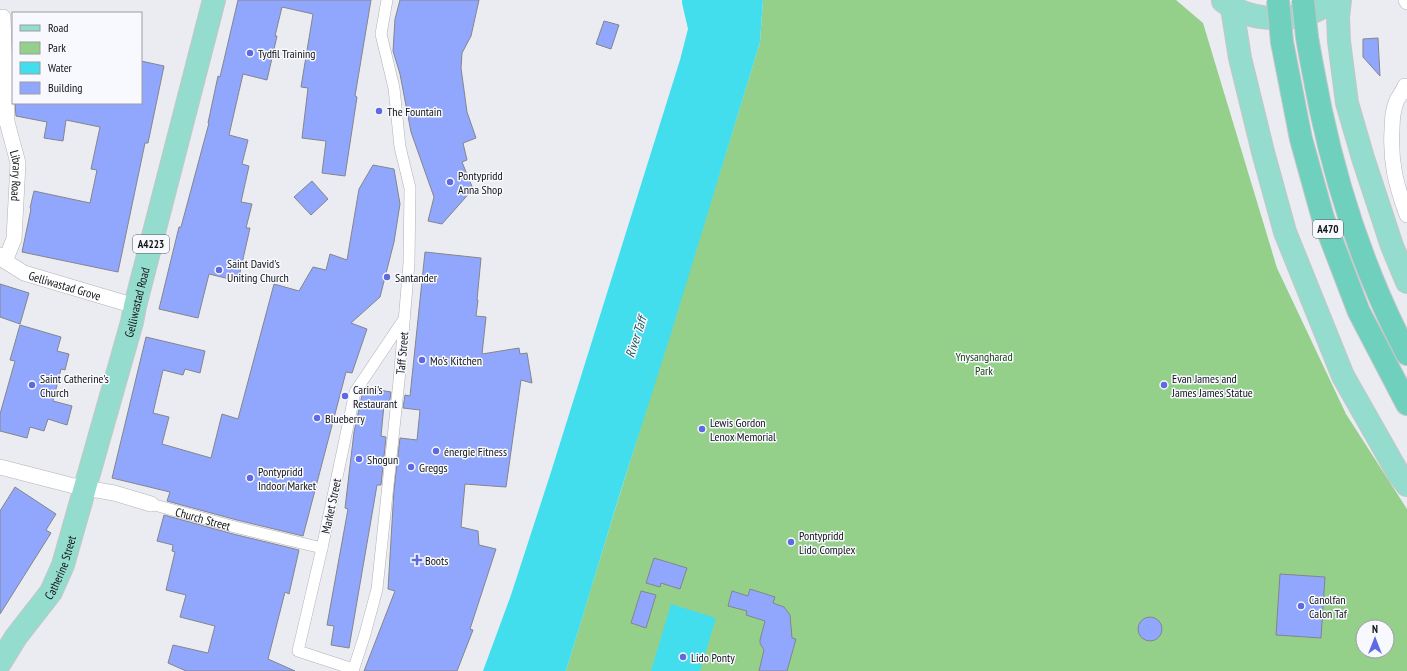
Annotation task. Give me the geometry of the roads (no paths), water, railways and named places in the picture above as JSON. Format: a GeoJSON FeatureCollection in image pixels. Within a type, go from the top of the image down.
{"type":"FeatureCollection","features":[{"type":"Feature","properties":{"kind":"highway","name":"A470"},"geometry":{"type":"LineString","coordinates":[[1278,0],[1282,42],[1301,140],[1323,218],[1359,312],[1407,404]]}},
{"type":"Feature","properties":{"kind":"highway","name":"A470"},"geometry":{"type":"LineString","coordinates":[[1303,0],[1307,37],[1321,112],[1338,178],[1353,227],[1375,286],[1407,354]]}},
{"type":"Feature","properties":{"kind":"main road","name":"Gelliwastad Road"},"geometry":{"type":"LineString","coordinates":[[84,488],[132,322],[214,0]]}},
{"type":"Feature","properties":{"kind":"main road"},"geometry":{"type":"LineString","coordinates":[[1227,4],[1262,18],[1289,17],[1313,13],[1333,0]]}},
{"type":"Feature","properties":{"kind":"main road"},"geometry":{"type":"LineString","coordinates":[[1340,0],[1338,41],[1347,103],[1363,158],[1392,246],[1407,282]]}},
{"type":"Feature","properties":{"kind":"main road"},"geometry":{"type":"LineString","coordinates":[[1227,4],[1263,152],[1285,232],[1343,376],[1398,473],[1407,485]]}},
{"type":"Feature","properties":{"kind":"main road","name":"Catherine Street"},"geometry":{"type":"LineString","coordinates":[[0,663],[8,641],[51,592],[63,565],[84,488]]}},
{"type":"Feature","properties":{"kind":"street","name":"Taff Street"},"geometry":{"type":"LineString","coordinates":[[353,670],[365,634],[376,589],[390,469],[409,263],[410,188],[400,147],[394,88],[381,34],[387,0]]}},
{"type":"Feature","properties":{"kind":"street","name":"Library Road"},"geometry":{"type":"LineString","coordinates":[[3,17],[6,122],[18,163],[14,239],[3,258]]}},
{"type":"Feature","properties":{"kind":"street"},"geometry":{"type":"LineString","coordinates":[[1405,86],[1397,101],[1392,118],[1391,140],[1392,166],[1399,195],[1407,215]]}},
{"type":"Feature","properties":{"kind":"street","name":"Gelliwastad Grove"},"geometry":{"type":"LineString","coordinates":[[3,258],[24,273],[135,306]]}},
{"type":"Feature","properties":{"kind":"street","name":"Market Street"},"geometry":{"type":"LineString","coordinates":[[353,670],[298,651],[322,548],[355,392],[405,316]]}},
{"type":"Feature","properties":{"kind":"street","name":"Church Street"},"geometry":{"type":"LineString","coordinates":[[0,467],[70,485],[110,492],[235,527],[322,548]]}},
{"type":"Feature","properties":{"kind":"water","name":"River Taff"},"geometry":{"type":"Polygon","coordinates":[[[682,0],[763,0],[760,42],[566,671],[483,671],[511,595],[551,472],[680,60],[688,29],[682,0]]]}},
{"type":"Feature","properties":{"kind":"water"},"geometry":{"type":"Polygon","coordinates":[[[671,604],[716,618],[700,671],[651,671],[671,604]]]}},
{"type":"Feature","properties":{"kind":"place","name":"Tydfil Training"},"geometry":{"type":"Point","coordinates":[250,53]}},
{"type":"Feature","properties":{"kind":"place","name":"The Fountain"},"geometry":{"type":"Point","coordinates":[379,111]}},
{"type":"Feature","properties":{"kind":"place","name":"Pontypridd Anna Shop"},"geometry":{"type":"Point","coordinates":[450,182]}},
{"type":"Feature","properties":{"kind":"place","name":"Saint David's Uniting Church"},"geometry":{"type":"Point","coordinates":[219,270]}},
{"type":"Feature","properties":{"kind":"place","name":"Santander"},"geometry":{"type":"Point","coordinates":[387,277]}},
{"type":"Feature","properties":{"kind":"place","name":"Mo's Kitchen"},"geometry":{"type":"Point","coordinates":[422,360]}},
{"type":"Feature","properties":{"kind":"place","name":"Saint Catherine's Church"},"geometry":{"type":"Point","coordinates":[32,385]}},
{"type":"Feature","properties":{"kind":"place","name":"Evan James and James James Statue"},"geometry":{"type":"Point","coordinates":[1164,385]}},
{"type":"Feature","properties":{"kind":"place","name":"Carini's Restaurant"},"geometry":{"type":"Point","coordinates":[345,396]}},
{"type":"Feature","properties":{"kind":"place","name":"Blueberry"},"geometry":{"type":"Point","coordinates":[317,418]}},
{"type":"Feature","properties":{"kind":"place","name":"Lewis Gordon Lenox Memorial"},"geometry":{"type":"Point","coordinates":[702,429]}},
{"type":"Feature","properties":{"kind":"place","name":"énergie Fitness"},"geometry":{"type":"Point","coordinates":[436,451]}},
{"type":"Feature","properties":{"kind":"place","name":"Shogun"},"geometry":{"type":"Point","coordinates":[359,459]}},
{"type":"Feature","properties":{"kind":"place","name":"Greggs"},"geometry":{"type":"Point","coordinates":[411,467]}},
{"type":"Feature","properties":{"kind":"place","name":"Pontypridd Indoor Market"},"geometry":{"type":"Point","coordinates":[250,478]}},
{"type":"Feature","properties":{"kind":"place","name":"Pontypridd Lido Complex"},"geometry":{"type":"Point","coordinates":[791,542]}},
{"type":"Feature","properties":{"kind":"place","name":"Boots"},"geometry":{"type":"Point","coordinates":[417,560]}},
{"type":"Feature","properties":{"kind":"place","name":"Canolfan Calon Taf"},"geometry":{"type":"Point","coordinates":[1301,606]}},
{"type":"Feature","properties":{"kind":"place","name":"Lido Ponty"},"geometry":{"type":"Point","coordinates":[683,657]}},
{"type":"Feature","properties":{"kind":"park label","name":"Ynysangharad Park"},"geometry":{"type":"Point","coordinates":[984,363]}}]}
